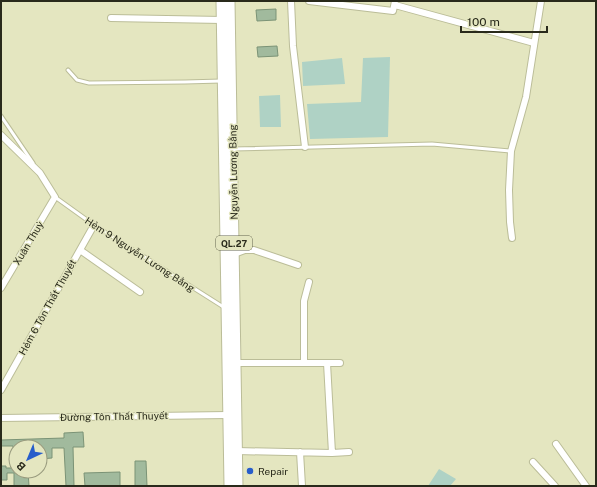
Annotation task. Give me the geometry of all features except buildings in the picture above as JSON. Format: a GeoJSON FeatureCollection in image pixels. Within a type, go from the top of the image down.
{"type":"FeatureCollection","features":[{"type":"Feature","properties":{"kind":"main road","name":"Nguyễn Lương Bằng"},"geometry":{"type":"LineString","coordinates":[[221,1],[228,415],[233,476],[238,486]]}},
{"type":"Feature","properties":{"kind":"main road","name":"Nguyễn Lương Bằng"},"geometry":{"type":"LineString","coordinates":[[229,486],[233,476],[237,451],[230,1]]}},
{"type":"Feature","properties":{"kind":"street"},"geometry":{"type":"LineString","coordinates":[[291,1],[293,46],[305,147]]}},
{"type":"Feature","properties":{"kind":"street"},"geometry":{"type":"LineString","coordinates":[[308,1],[392,11],[395,3],[534,43]]}},
{"type":"Feature","properties":{"kind":"street"},"geometry":{"type":"LineString","coordinates":[[512,238],[509,190],[511,151],[526,97],[541,1]]}},
{"type":"Feature","properties":{"kind":"street"},"geometry":{"type":"LineString","coordinates":[[111,18],[222,20]]}},
{"type":"Feature","properties":{"kind":"street"},"geometry":{"type":"LineString","coordinates":[[1,135],[40,173],[55,197]]}},
{"type":"Feature","properties":{"kind":"street","name":"Xuân Thuỷ"},"geometry":{"type":"LineString","coordinates":[[1,288],[55,197]]}},
{"type":"Feature","properties":{"kind":"street","name":"Hẻm 6 Tôn Thất Thuyết"},"geometry":{"type":"LineString","coordinates":[[1,390],[94,225]]}},
{"type":"Feature","properties":{"kind":"street"},"geometry":{"type":"LineString","coordinates":[[80,250],[140,292]]}},
{"type":"Feature","properties":{"kind":"street"},"geometry":{"type":"LineString","coordinates":[[234,254],[245,250],[254,250],[298,265]]}},
{"type":"Feature","properties":{"kind":"street"},"geometry":{"type":"LineString","coordinates":[[304,363],[304,301],[309,282]]}},
{"type":"Feature","properties":{"kind":"street"},"geometry":{"type":"LineString","coordinates":[[236,363],[340,363]]}},
{"type":"Feature","properties":{"kind":"street"},"geometry":{"type":"LineString","coordinates":[[327,363],[332,453]]}},
{"type":"Feature","properties":{"kind":"street","name":"Đường Tôn Thất Thuyết"},"geometry":{"type":"LineString","coordinates":[[1,418],[228,415]]}},
{"type":"Feature","properties":{"kind":"street"},"geometry":{"type":"LineString","coordinates":[[556,444],[586,486]]}},
{"type":"Feature","properties":{"kind":"street"},"geometry":{"type":"LineString","coordinates":[[237,451],[349,452]]}},
{"type":"Feature","properties":{"kind":"street"},"geometry":{"type":"LineString","coordinates":[[300,452],[302,486]]}},
{"type":"Feature","properties":{"kind":"street"},"geometry":{"type":"LineString","coordinates":[[533,462],[555,486]]}},
{"type":"Feature","properties":{"kind":"lane"},"geometry":{"type":"LineString","coordinates":[[68,70],[79,81],[89,83],[222,81]]}},
{"type":"Feature","properties":{"kind":"lane"},"geometry":{"type":"LineString","coordinates":[[1,116],[40,173]]}},
{"type":"Feature","properties":{"kind":"lane"},"geometry":{"type":"LineString","coordinates":[[233,149],[432,144],[511,151]]}},
{"type":"Feature","properties":{"kind":"lane","name":"Hẻm 9 Nguyễn Lương Bằng"},"geometry":{"type":"LineString","coordinates":[[55,197],[94,225],[226,309]]}},
{"type":"Feature","properties":{"kind":"shaded area"},"geometry":{"type":"Polygon","coordinates":[[[390,57],[388,137],[310,139],[307,104],[361,102],[363,58],[390,57]]]}},
{"type":"Feature","properties":{"kind":"shaded area"},"geometry":{"type":"Polygon","coordinates":[[[342,58],[345,84],[303,86],[302,62],[342,58]]]}},
{"type":"Feature","properties":{"kind":"shaded area"},"geometry":{"type":"Polygon","coordinates":[[[280,95],[281,127],[260,127],[259,96],[280,95]]]}},
{"type":"Feature","properties":{"kind":"shaded area"},"geometry":{"type":"Polygon","coordinates":[[[439,469],[456,479],[450,486],[428,486],[439,469]]]}},
{"type":"Feature","properties":{"kind":"place","name":"Repair"},"geometry":{"type":"Point","coordinates":[250,471]}}]}
